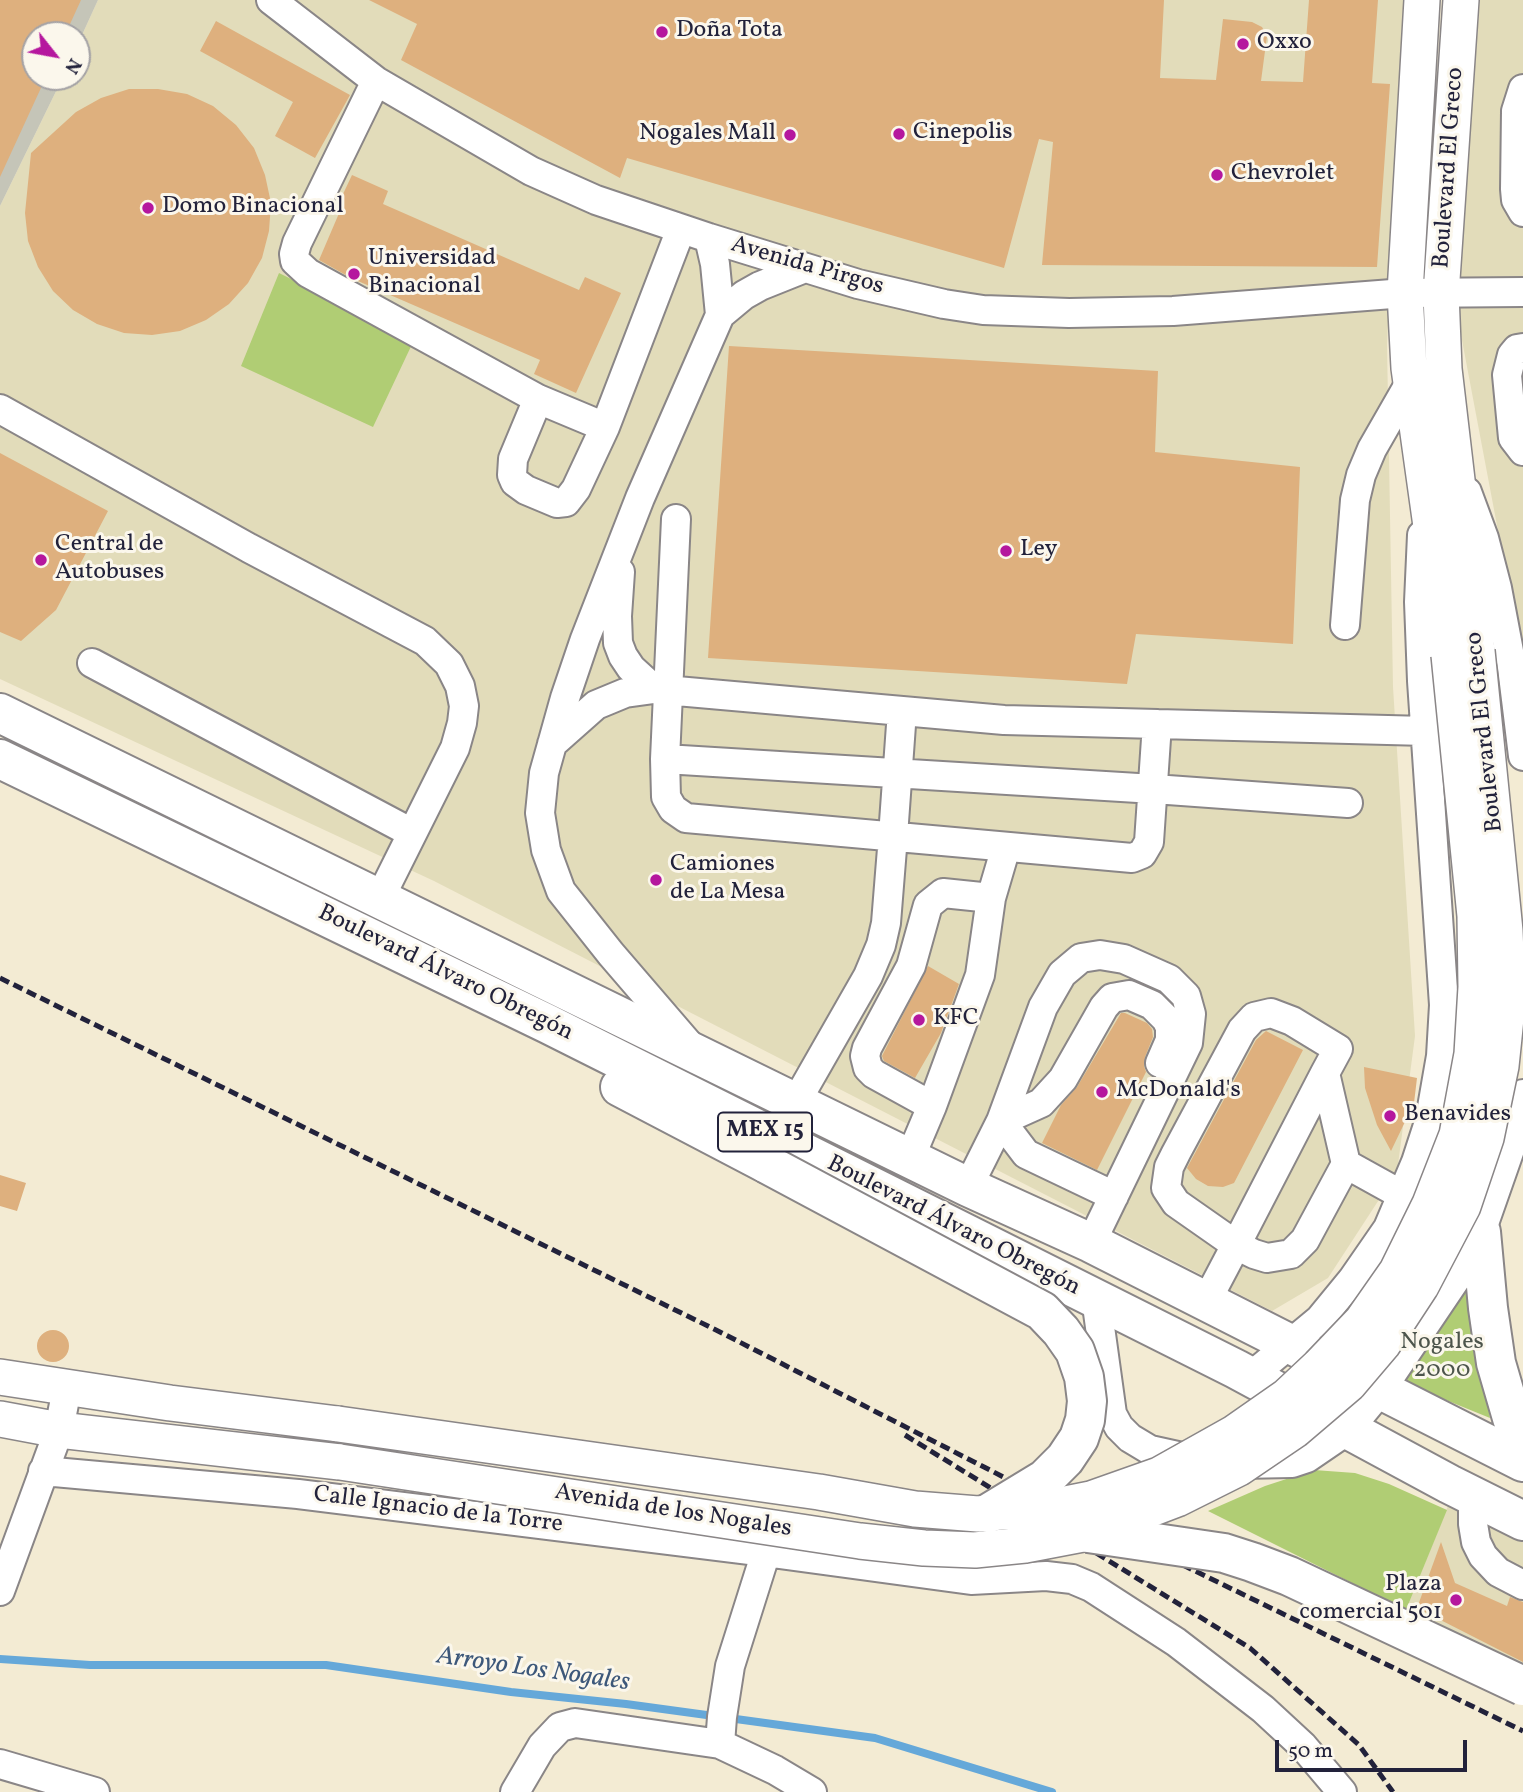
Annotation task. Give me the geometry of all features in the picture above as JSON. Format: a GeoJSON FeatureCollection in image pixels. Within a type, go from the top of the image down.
{"type":"FeatureCollection","features":[{"type":"Feature","properties":{"kind":"highway","name":"Boulevard Álvaro Obregón"},"geometry":{"type":"LineString","coordinates":[[0,713],[910,1158],[1091,1243],[1523,1462]]}},
{"type":"Feature","properties":{"kind":"highway","name":"Boulevard Álvaro Obregón"},"geometry":{"type":"LineString","coordinates":[[0,759],[548,1024],[1096,1298],[1523,1521]]}},
{"type":"Feature","properties":{"kind":"highway"},"geometry":{"type":"LineString","coordinates":[[548,1024],[592,1067],[640,1100],[767,1164],[1042,1311],[1061,1331],[1075,1352],[1084,1377],[1087,1401],[1079,1438],[1065,1459],[1045,1479],[989,1513]]}},
{"type":"Feature","properties":{"kind":"highway"},"geometry":{"type":"LineString","coordinates":[[1481,1232],[1496,1363],[1512,1418],[1523,1441]]}},
{"type":"Feature","properties":{"kind":"highway"},"geometry":{"type":"LineString","coordinates":[[1088,1533],[1224,1553],[1252,1562],[1289,1576],[1523,1686]]}},
{"type":"Feature","properties":{"kind":"main road","name":"Boulevard El Greco"},"geometry":{"type":"LineString","coordinates":[[1333,1421],[1349,1384],[1383,1344],[1421,1286],[1463,1206],[1486,1138],[1501,1066],[1508,999],[1505,931],[1463,653],[1424,476],[1411,381],[1405,293],[1422,0]]}},
{"type":"Feature","properties":{"kind":"main road","name":"Boulevard El Greco"},"geometry":{"type":"LineString","coordinates":[[1287,1396],[1362,1321],[1397,1271],[1430,1204],[1457,1135],[1472,1054],[1476,987],[1475,940],[1453,454],[1444,369],[1441,294],[1461,0]]}},
{"type":"Feature","properties":{"kind":"main road","name":"Avenida de los Nogales"},"geometry":{"type":"LineString","coordinates":[[0,1377],[819,1492],[915,1509],[989,1513],[1046,1508],[1091,1499],[1159,1475],[1234,1433],[1287,1396]]}},
{"type":"Feature","properties":{"kind":"main road","name":"Avenida de los Nogales"},"geometry":{"type":"LineString","coordinates":[[0,1419],[59,1430],[340,1462],[846,1539],[924,1548],[975,1550],[1025,1545],[1088,1533],[1177,1499],[1333,1421]]}},
{"type":"Feature","properties":{"kind":"street","name":"Avenida Pirgos"},"geometry":{"type":"LineString","coordinates":[[271,0],[376,81],[531,171],[596,200],[858,284],[944,304],[1008,311],[1069,313],[1173,311],[1405,293],[1523,292]]}},
{"type":"Feature","properties":{"kind":"street"},"geometry":{"type":"LineString","coordinates":[[376,81],[296,243],[295,261],[308,273],[538,399],[605,427]]}},
{"type":"Feature","properties":{"kind":"street"},"geometry":{"type":"LineString","coordinates":[[1523,89],[1516,111],[1515,176],[1517,200],[1523,212]]}},
{"type":"Feature","properties":{"kind":"street"},"geometry":{"type":"LineString","coordinates":[[538,399],[513,459],[512,475],[526,490],[561,503],[570,499],[605,427],[681,229]]}},
{"type":"Feature","properties":{"kind":"street"},"geometry":{"type":"LineString","coordinates":[[709,238],[715,264],[720,315]]}},
{"type":"Feature","properties":{"kind":"street"},"geometry":{"type":"LineString","coordinates":[[695,1052],[561,891],[546,850],[540,813],[544,773],[585,639],[621,545],[720,315],[744,295],[760,286],[805,268]]}},
{"type":"Feature","properties":{"kind":"street"},"geometry":{"type":"LineString","coordinates":[[1523,348],[1517,349],[1512,355],[1507,375],[1513,438],[1523,451]]}},
{"type":"Feature","properties":{"kind":"street"},"geometry":{"type":"LineString","coordinates":[[1345,625],[1355,500],[1361,475],[1372,449],[1411,381]]}},
{"type":"Feature","properties":{"kind":"street"},"geometry":{"type":"LineString","coordinates":[[0,409],[249,548],[425,641],[449,664],[460,686],[464,706],[455,748],[380,898]]}},
{"type":"Feature","properties":{"kind":"street"},"geometry":{"type":"LineString","coordinates":[[1453,454],[1484,538],[1497,587],[1512,667],[1523,756]]}},
{"type":"Feature","properties":{"kind":"street"},"geometry":{"type":"LineString","coordinates":[[1250,1377],[1320,1319],[1352,1280],[1388,1228],[1416,1162],[1430,1119],[1441,1056],[1444,1005],[1419,602],[1424,476]]}},
{"type":"Feature","properties":{"kind":"street"},"geometry":{"type":"LineString","coordinates":[[676,519],[661,690],[668,804],[686,818],[1138,857],[1149,842],[1157,724]]}},
{"type":"Feature","properties":{"kind":"street"},"geometry":{"type":"LineString","coordinates":[[621,545],[618,643],[631,668],[661,690]]}},
{"type":"Feature","properties":{"kind":"street"},"geometry":{"type":"LineString","coordinates":[[92,663],[412,833]]}},
{"type":"Feature","properties":{"kind":"street"},"geometry":{"type":"LineString","coordinates":[[552,744],[596,705],[625,693],[661,690],[1004,720],[1426,731]]}},
{"type":"Feature","properties":{"kind":"street"},"geometry":{"type":"LineString","coordinates":[[796,1102],[868,976],[881,945],[886,923],[902,711]]}},
{"type":"Feature","properties":{"kind":"street"},"geometry":{"type":"LineString","coordinates":[[665,759],[1349,803]]}},
{"type":"Feature","properties":{"kind":"street"},"geometry":{"type":"LineString","coordinates":[[910,1158],[980,975],[991,898],[1006,847]]}},
{"type":"Feature","properties":{"kind":"street"},"geometry":{"type":"LineString","coordinates":[[932,1106],[874,1074],[868,1068],[865,1056],[867,1048],[911,966],[928,905],[943,893],[991,898]]}},
{"type":"Feature","properties":{"kind":"street"},"geometry":{"type":"LineString","coordinates":[[968,1186],[1001,1121],[1043,1007],[1062,974],[1081,958],[1100,955],[1124,959],[1169,979],[1186,996],[1191,1014],[1188,1043],[1091,1243]]}},
{"type":"Feature","properties":{"kind":"street"},"geometry":{"type":"LineString","coordinates":[[1001,1121],[1041,1103],[1063,1079],[1104,1007],[1112,998],[1129,996],[1152,1005],[1167,1019],[1170,1040],[1154,1079],[1162,1098]]}},
{"type":"Feature","properties":{"kind":"street"},"geometry":{"type":"LineString","coordinates":[[1206,1302],[1236,1245],[1325,1073],[1338,1049],[1292,1021],[1271,1013],[1254,1017],[1242,1030],[1175,1153],[1166,1179],[1169,1195],[1176,1203],[1236,1245],[1267,1258],[1291,1254],[1305,1240],[1346,1164],[1325,1073]]}},
{"type":"Feature","properties":{"kind":"street"},"geometry":{"type":"LineString","coordinates":[[1096,1298],[1112,1414],[1119,1427],[1130,1438],[1150,1450],[1177,1458],[1231,1465],[1292,1463],[1322,1449],[1333,1421],[1381,1390],[1462,1270],[1481,1232],[1515,1135],[1523,1094]]}},
{"type":"Feature","properties":{"kind":"street"},"geometry":{"type":"LineString","coordinates":[[1001,1121],[1026,1154],[1114,1196]]}},
{"type":"Feature","properties":{"kind":"street"},"geometry":{"type":"LineString","coordinates":[[1346,1164],[1402,1195]]}},
{"type":"Feature","properties":{"kind":"street"},"geometry":{"type":"LineString","coordinates":[[3,1577],[59,1430],[67,1388]]}},
{"type":"Feature","properties":{"kind":"street","name":"Calle Ignacio de la Torre"},"geometry":{"type":"LineString","coordinates":[[43,1471],[298,1494],[971,1580],[1060,1576],[1082,1583],[1177,1642],[1263,1709],[1303,1746],[1342,1792]]}},
{"type":"Feature","properties":{"kind":"street"},"geometry":{"type":"LineString","coordinates":[[1473,1496],[1473,1524],[1476,1542],[1483,1556],[1498,1572],[1523,1585]]}},
{"type":"Feature","properties":{"kind":"street"},"geometry":{"type":"LineString","coordinates":[[720,1744],[730,1666],[766,1552]]}},
{"type":"Feature","properties":{"kind":"street"},"geometry":{"type":"LineString","coordinates":[[515,1792],[542,1746],[560,1727],[575,1723],[720,1744],[775,1770],[812,1792]]}},
{"type":"Feature","properties":{"kind":"street"},"geometry":{"type":"LineString","coordinates":[[0,1764],[95,1792]]}},
{"type":"Feature","properties":{"kind":"shaded area"},"geometry":{"type":"Polygon","coordinates":[[[0,0],[98,0],[88,21],[21,21],[21,91],[56,91],[0,206],[0,0]]]}},
{"type":"Feature","properties":{"kind":"shaded area"},"geometry":{"type":"Polygon","coordinates":[[[98,0],[1405,0],[1387,344],[1393,687],[1415,1036],[1397,1172],[1328,1278],[1272,1311],[434,881],[0,679],[0,206],[56,91],[91,91],[91,21],[88,21],[98,0]]]}},
{"type":"Feature","properties":{"kind":"shaded area"},"geometry":{"type":"Polygon","coordinates":[[[1480,0],[1523,0],[1523,663],[1458,319],[1459,270],[1480,0]]]}},
{"type":"Feature","properties":{"kind":"shaded area"},"geometry":{"type":"Polygon","coordinates":[[[1452,1496],[1523,1535],[1523,1688],[1406,1610],[1452,1496]]]}},
{"type":"Feature","properties":{"kind":"green space"},"geometry":{"type":"Polygon","coordinates":[[[279,273],[414,340],[373,427],[241,366],[279,273]]]}},
{"type":"Feature","properties":{"kind":"green space","name":"Nogales 2000"},"geometry":{"type":"Polygon","coordinates":[[[1471,1248],[1477,1331],[1490,1418],[1382,1374],[1471,1248]]]}},
{"type":"Feature","properties":{"kind":"green space"},"geometry":{"type":"Polygon","coordinates":[[[1314,1470],[1355,1473],[1389,1484],[1447,1510],[1406,1610],[1208,1511],[1265,1486],[1314,1470]]]}},
{"type":"Feature","properties":{"kind":"building"},"geometry":{"type":"Polygon","coordinates":[[[0,0],[81,0],[71,21],[21,21],[21,91],[40,91],[0,177],[0,0]]]}},
{"type":"Feature","properties":{"kind":"building","name":"Nogales Mall"},"geometry":{"type":"Polygon","coordinates":[[[369,0],[1164,0],[1160,78],[1216,80],[1223,19],[1252,22],[1262,27],[1267,36],[1261,81],[1303,82],[1309,0],[1378,0],[1372,83],[1390,84],[1377,267],[1042,265],[1053,142],[1039,139],[1004,268],[627,158],[620,178],[401,60],[417,24],[369,0]]]}},
{"type":"Feature","properties":{"kind":"building"},"geometry":{"type":"Polygon","coordinates":[[[216,21],[350,95],[315,158],[275,136],[293,102],[200,51],[216,21]]]}},
{"type":"Feature","properties":{"kind":"building","name":"Domo Binacional"},"geometry":{"type":"Polygon","coordinates":[[[129,89],[158,89],[187,94],[213,106],[236,125],[254,148],[265,175],[271,203],[269,231],[262,258],[248,283],[229,304],[206,320],[180,331],[152,335],[124,333],[97,324],[73,310],[53,291],[38,267],[28,241],[25,213],[31,153],[76,112],[101,98],[129,89]]]}},
{"type":"Feature","properties":{"kind":"building"},"geometry":{"type":"Polygon","coordinates":[[[352,175],[388,191],[383,204],[579,290],[585,277],[621,293],[576,393],[534,374],[540,360],[351,278],[319,260],[340,211],[336,209],[352,175]]]}},
{"type":"Feature","properties":{"kind":"building","name":"Ley"},"geometry":{"type":"Polygon","coordinates":[[[729,346],[1158,371],[1155,452],[1300,467],[1293,644],[1136,634],[1127,684],[708,658],[729,346]]]}},
{"type":"Feature","properties":{"kind":"building","name":"Central de Autobuses"},"geometry":{"type":"Polygon","coordinates":[[[0,453],[108,511],[56,610],[21,641],[0,632],[0,453]]]}},
{"type":"Feature","properties":{"kind":"building","name":"KFC"},"geometry":{"type":"Polygon","coordinates":[[[928,966],[959,984],[941,1033],[915,1078],[884,1061],[882,1056],[928,966]]]}},
{"type":"Feature","properties":{"kind":"building","name":"McDonald's"},"geometry":{"type":"Polygon","coordinates":[[[1121,1013],[1147,1023],[1152,1029],[1153,1037],[1145,1057],[1146,1072],[1097,1170],[1042,1143],[1061,1105],[1077,1087],[1121,1013]]]}},
{"type":"Feature","properties":{"kind":"building"},"geometry":{"type":"Polygon","coordinates":[[[1266,1031],[1303,1050],[1234,1183],[1223,1187],[1208,1186],[1196,1179],[1187,1168],[1256,1040],[1266,1031]]]}},
{"type":"Feature","properties":{"kind":"building","name":"Benavides"},"geometry":{"type":"Polygon","coordinates":[[[1364,1067],[1417,1078],[1414,1103],[1391,1151],[1377,1125],[1365,1088],[1364,1067]]]}},
{"type":"Feature","properties":{"kind":"building"},"geometry":{"type":"Polygon","coordinates":[[[0,1175],[26,1183],[17,1211],[0,1206],[0,1175]]]}},
{"type":"Feature","properties":{"kind":"building"},"geometry":{"type":"Polygon","coordinates":[[[53,1330],[65,1334],[69,1346],[65,1358],[53,1362],[41,1358],[37,1346],[41,1334],[53,1330]]]}},
{"type":"Feature","properties":{"kind":"building","name":"Plaza comercial 501"},"geometry":{"type":"Polygon","coordinates":[[[1441,1542],[1455,1583],[1507,1606],[1510,1597],[1523,1602],[1523,1662],[1417,1608],[1441,1542]]]}},
{"type":"Feature","properties":{"kind":"waterway","name":"Arroyo Los Nogales"},"geometry":{"type":"LineString","coordinates":[[0,1659],[90,1665],[326,1665],[511,1692],[626,1704],[875,1738],[1052,1792]]}},
{"type":"Feature","properties":{"kind":"railway"},"geometry":{"type":"LineString","coordinates":[[0,978],[716,1330],[1025,1488],[1523,1731]]}},
{"type":"Feature","properties":{"kind":"railway"},"geometry":{"type":"LineString","coordinates":[[905,1435],[1250,1648],[1359,1745],[1393,1792]]}},
{"type":"Feature","properties":{"kind":"place","name":"Doña Tota"},"geometry":{"type":"Point","coordinates":[662,32]}},
{"type":"Feature","properties":{"kind":"place","name":"Oxxo"},"geometry":{"type":"Point","coordinates":[1243,44]}},
{"type":"Feature","properties":{"kind":"place","name":"Cinepolis"},"geometry":{"type":"Point","coordinates":[899,134]}},
{"type":"Feature","properties":{"kind":"place","name":"Nogales Mall"},"geometry":{"type":"Point","coordinates":[790,135]}},
{"type":"Feature","properties":{"kind":"place","name":"Chevrolet"},"geometry":{"type":"Point","coordinates":[1217,175]}},
{"type":"Feature","properties":{"kind":"place","name":"Domo Binacional"},"geometry":{"type":"Point","coordinates":[148,208]}},
{"type":"Feature","properties":{"kind":"place","name":"Universidad Binacional"},"geometry":{"type":"Point","coordinates":[354,274]}},
{"type":"Feature","properties":{"kind":"place","name":"Ley"},"geometry":{"type":"Point","coordinates":[1006,551]}},
{"type":"Feature","properties":{"kind":"place","name":"Central de Autobuses"},"geometry":{"type":"Point","coordinates":[41,560]}},
{"type":"Feature","properties":{"kind":"place","name":"Camiones de La Mesa"},"geometry":{"type":"Point","coordinates":[656,880]}},
{"type":"Feature","properties":{"kind":"place","name":"KFC"},"geometry":{"type":"Point","coordinates":[919,1020]}},
{"type":"Feature","properties":{"kind":"place","name":"McDonald's"},"geometry":{"type":"Point","coordinates":[1102,1092]}},
{"type":"Feature","properties":{"kind":"place","name":"Benavides"},"geometry":{"type":"Point","coordinates":[1390,1116]}},
{"type":"Feature","properties":{"kind":"place","name":"Plaza comercial 501"},"geometry":{"type":"Point","coordinates":[1456,1600]}}]}
